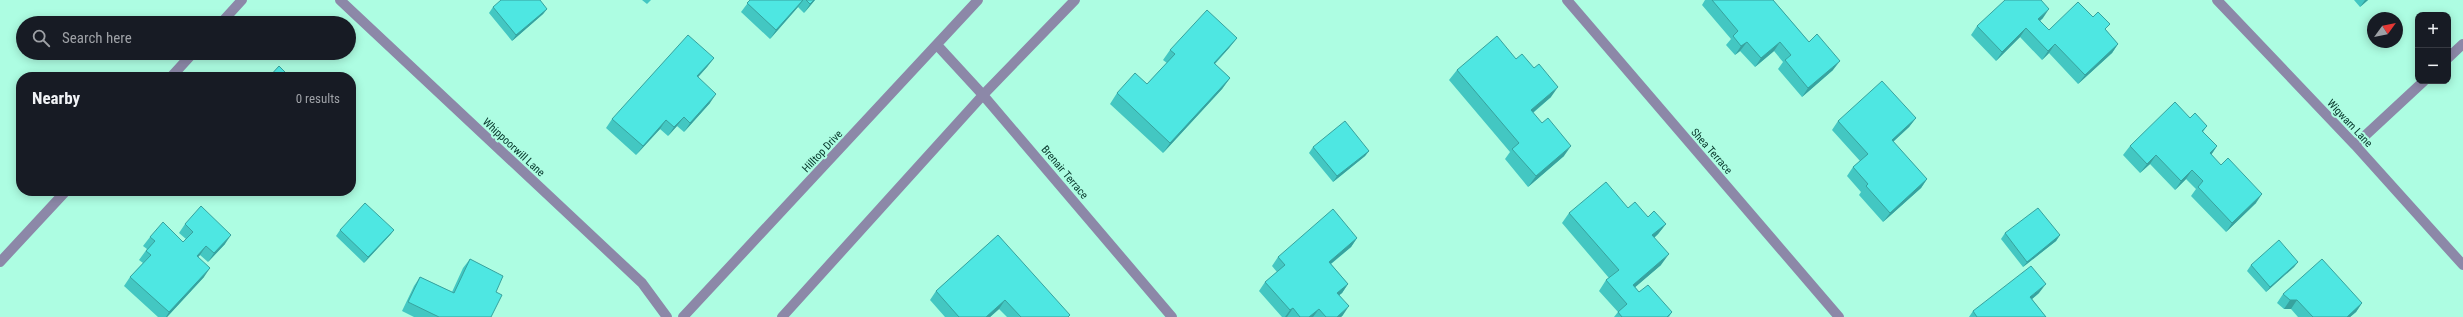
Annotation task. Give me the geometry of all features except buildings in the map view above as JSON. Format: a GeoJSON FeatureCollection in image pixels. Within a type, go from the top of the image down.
{"type":"FeatureCollection","features":[{"type":"Feature","properties":{"kind":"street"},"geometry":{"type":"LineString","coordinates":[[227,16],[242,0]]}},
{"type":"Feature","properties":{"kind":"street","name":"Whippoorwill Lane"},"geometry":{"type":"LineString","coordinates":[[340,0],[642,283],[667,317]]}},
{"type":"Feature","properties":{"kind":"street","name":"Hilltop Drive"},"geometry":{"type":"LineString","coordinates":[[683,317],[978,0]]}},
{"type":"Feature","properties":{"kind":"street"},"geometry":{"type":"LineString","coordinates":[[782,317],[983,95],[1076,0]]}},
{"type":"Feature","properties":{"kind":"street","name":"Shea Terrace"},"geometry":{"type":"LineString","coordinates":[[1567,0],[1839,317]]}},
{"type":"Feature","properties":{"kind":"street","name":"Wigwam Lane"},"geometry":{"type":"LineString","coordinates":[[2217,0],[2355,145],[2463,266]]}},
{"type":"Feature","properties":{"kind":"street"},"geometry":{"type":"LineString","coordinates":[[2451,55],[2463,44]]}},
{"type":"Feature","properties":{"kind":"street","name":"Brenair Terrace"},"geometry":{"type":"LineString","coordinates":[[937,45],[983,95],[1172,317]]}},
{"type":"Feature","properties":{"kind":"street"},"geometry":{"type":"LineString","coordinates":[[176,72],[187,60]]}},
{"type":"Feature","properties":{"kind":"street"},"geometry":{"type":"LineString","coordinates":[[2355,145],[2421,84]]}},
{"type":"Feature","properties":{"kind":"street"},"geometry":{"type":"LineString","coordinates":[[0,262],[61,196]]}}]}
